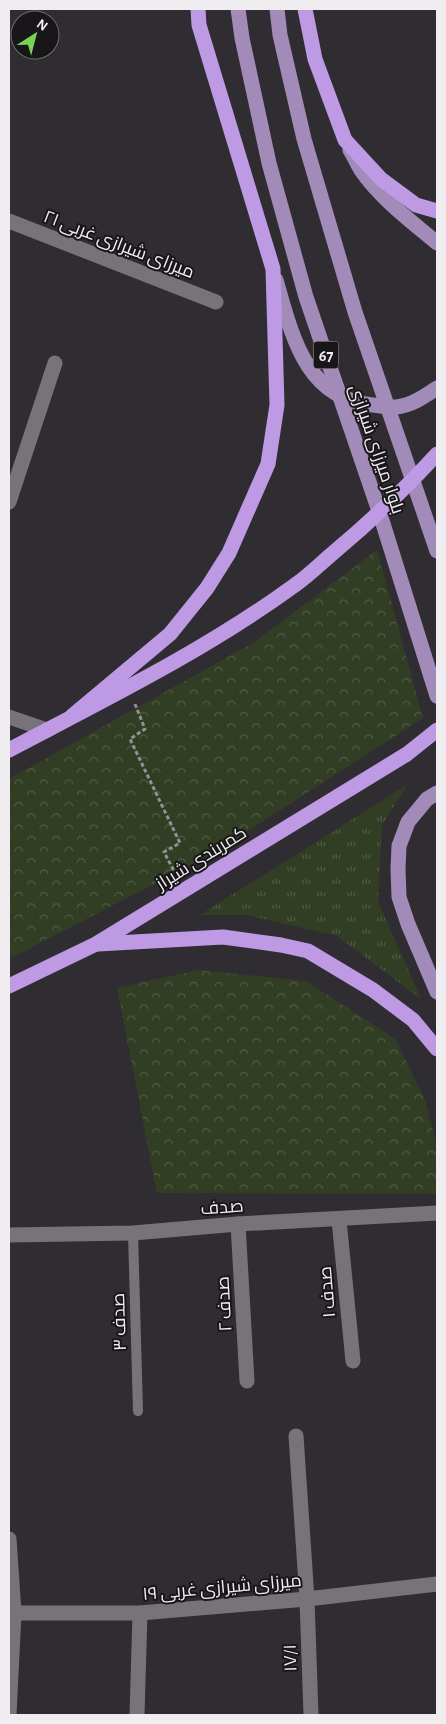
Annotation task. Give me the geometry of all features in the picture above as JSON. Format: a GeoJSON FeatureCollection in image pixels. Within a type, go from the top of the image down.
{"type":"FeatureCollection","features":[{"type":"Feature","properties":{"kind":"highway"},"geometry":{"type":"LineString","coordinates":[[72,716],[170,634],[207,588],[229,553],[268,464],[277,405],[273,269],[199,24],[198,9]]}},
{"type":"Feature","properties":{"kind":"highway"},"geometry":{"type":"LineString","coordinates":[[306,9],[316,59],[345,140],[381,179],[416,206],[437,211]]}},
{"type":"Feature","properties":{"kind":"highway"},"geometry":{"type":"LineString","coordinates":[[9,750],[160,671],[239,624],[296,584],[365,526],[437,454]]}},
{"type":"Feature","properties":{"kind":"highway","name":"کمربندی شیراز"},"geometry":{"type":"LineString","coordinates":[[9,986],[96,944],[407,754],[437,730]]}},
{"type":"Feature","properties":{"kind":"highway"},"geometry":{"type":"LineString","coordinates":[[96,944],[223,937],[308,951],[373,990],[412,1020],[437,1049]]}},
{"type":"Feature","properties":{"kind":"main road","name":"بلوار میرزای شیرازی"},"geometry":{"type":"LineString","coordinates":[[238,9],[242,38],[269,164],[306,297],[380,514],[437,696]]}},
{"type":"Feature","properties":{"kind":"main road","name":"بلوار میرزای شیرازی"},"geometry":{"type":"LineString","coordinates":[[277,9],[280,35],[309,157],[355,312],[437,551]]}},
{"type":"Feature","properties":{"kind":"main road"},"geometry":{"type":"LineString","coordinates":[[345,140],[361,170],[382,194],[437,243]]}},
{"type":"Feature","properties":{"kind":"main road"},"geometry":{"type":"LineString","coordinates":[[273,269],[290,327],[302,358],[323,386],[356,404],[396,407],[422,399],[437,388]]}},
{"type":"Feature","properties":{"kind":"main road"},"geometry":{"type":"LineString","coordinates":[[437,793],[427,799],[408,822],[399,846],[398,869],[399,897],[423,963],[437,992]]}},
{"type":"Feature","properties":{"kind":"street","name":"۲۱ میرزای شیرازی غربی"},"geometry":{"type":"LineString","coordinates":[[9,221],[216,302]]}},
{"type":"Feature","properties":{"kind":"street"},"geometry":{"type":"LineString","coordinates":[[9,502],[55,363]]}},
{"type":"Feature","properties":{"kind":"street"},"geometry":{"type":"LineString","coordinates":[[9,717],[47,730]]}},
{"type":"Feature","properties":{"kind":"street","name":"صدف"},"geometry":{"type":"LineString","coordinates":[[9,1235],[133,1233],[238,1224],[339,1220],[437,1213]]}},
{"type":"Feature","properties":{"kind":"street","name":"۱ صدف"},"geometry":{"type":"LineString","coordinates":[[339,1220],[353,1361]]}},
{"type":"Feature","properties":{"kind":"street","name":"۲ صدف"},"geometry":{"type":"LineString","coordinates":[[238,1224],[246,1381]]}},
{"type":"Feature","properties":{"kind":"street","name":"۱۷/۱"},"geometry":{"type":"LineString","coordinates":[[296,1436],[307,1599],[311,1715]]}},
{"type":"Feature","properties":{"kind":"street"},"geometry":{"type":"LineString","coordinates":[[9,1539],[12,1613],[10,1715]]}},
{"type":"Feature","properties":{"kind":"street","name":"۱۹ میرزای شیرازی غربی"},"geometry":{"type":"LineString","coordinates":[[12,1613],[140,1613],[307,1599],[437,1584]]}},
{"type":"Feature","properties":{"kind":"street"},"geometry":{"type":"LineString","coordinates":[[137,1715],[140,1613]]}},
{"type":"Feature","properties":{"kind":"lane","name":"صدف ۳"},"geometry":{"type":"LineString","coordinates":[[133,1233],[138,1411]]}},
{"type":"Feature","properties":{"kind":"path"},"geometry":{"type":"LineString","coordinates":[[128,687],[145,729],[130,739],[180,843],[164,852],[184,890]]}},
{"type":"Feature","properties":{"kind":"green space"},"geometry":{"type":"Polygon","coordinates":[[[377,550],[423,718],[212,854],[9,959],[9,779],[253,643],[377,550]]]}},
{"type":"Feature","properties":{"kind":"green space"},"geometry":{"type":"Polygon","coordinates":[[[407,785],[382,825],[378,901],[421,999],[337,936],[247,915],[200,915],[407,785]]]}},
{"type":"Feature","properties":{"kind":"green space"},"geometry":{"type":"Polygon","coordinates":[[[198,970],[306,981],[395,1039],[425,1100],[437,1146],[437,1194],[157,1193],[117,988],[198,970]]]}}]}
